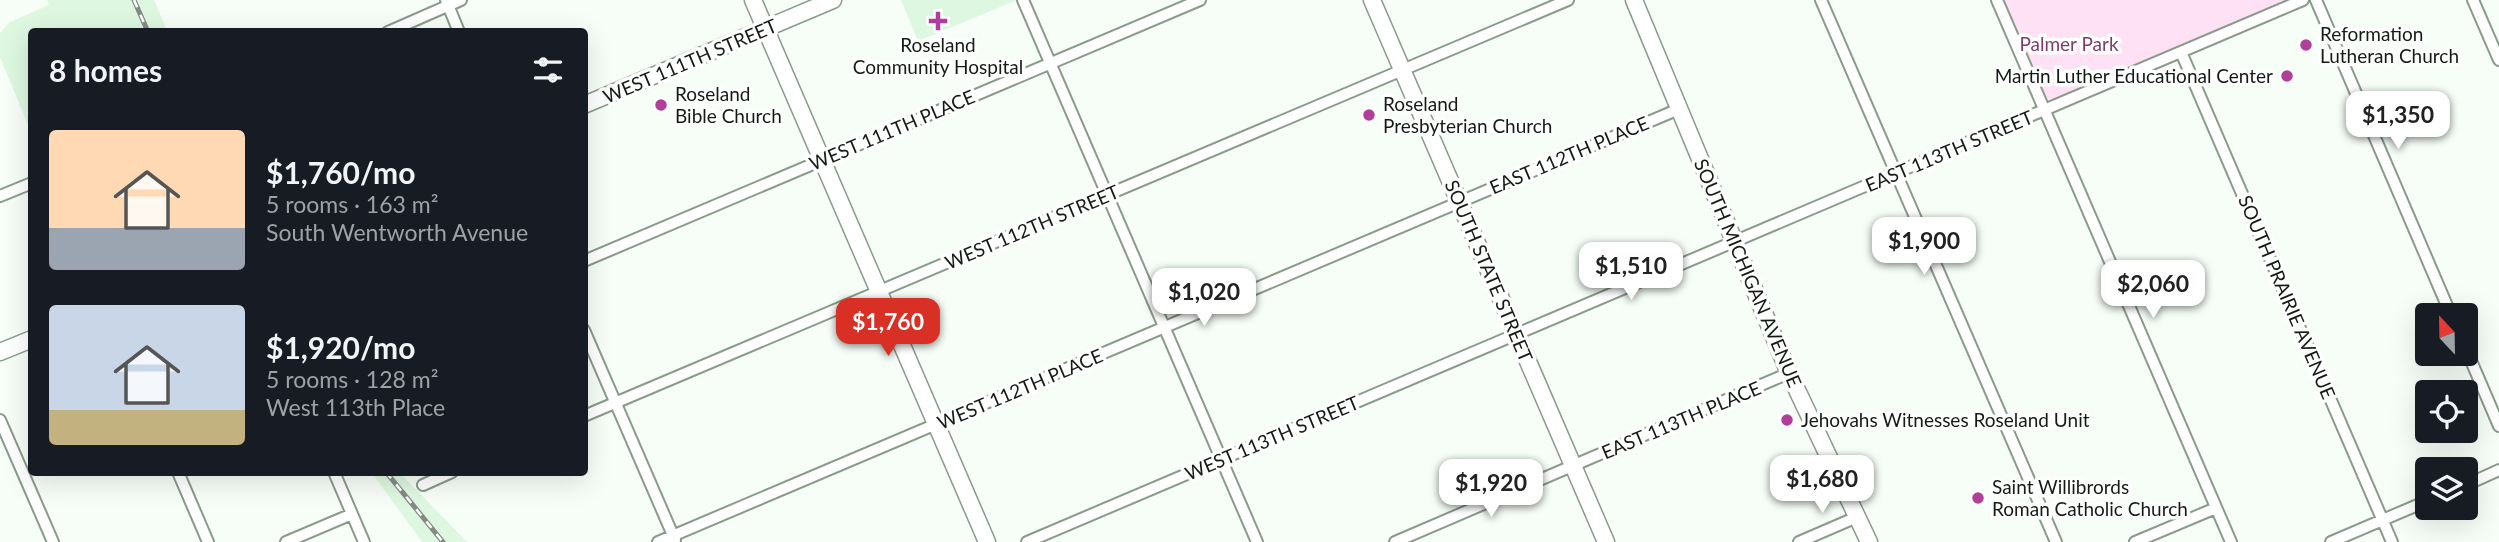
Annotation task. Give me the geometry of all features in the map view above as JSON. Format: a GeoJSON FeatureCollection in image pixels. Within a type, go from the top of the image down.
{"type":"FeatureCollection","features":[{"type":"Feature","properties":{"kind":"street"},"geometry":{"type":"LineString","coordinates":[[396,28],[447,3],[461,0]]}},
{"type":"Feature","properties":{"kind":"street"},"geometry":{"type":"LineString","coordinates":[[753,0],[987,542]]}},
{"type":"Feature","properties":{"kind":"street","name":"WEST 111TH STREET"},"geometry":{"type":"LineString","coordinates":[[588,103],[833,0]]}},
{"type":"Feature","properties":{"kind":"street"},"geometry":{"type":"LineString","coordinates":[[1023,0],[1256,542]]}},
{"type":"Feature","properties":{"kind":"street","name":"WEST 111TH PLACE"},"geometry":{"type":"LineString","coordinates":[[588,259],[1200,0]]}},
{"type":"Feature","properties":{"kind":"street","name":"SOUTH STATE STREET"},"geometry":{"type":"LineString","coordinates":[[1372,0],[1606,542]]}},
{"type":"Feature","properties":{"kind":"street","name":"WEST 112TH STREET"},"geometry":{"type":"LineString","coordinates":[[588,414],[1568,0]]}},
{"type":"Feature","properties":{"kind":"street","name":"SOUTH MICHIGAN AVENUE"},"geometry":{"type":"LineString","coordinates":[[1634,0],[1789,373],[1869,542]]}},
{"type":"Feature","properties":{"kind":"street"},"geometry":{"type":"LineString","coordinates":[[1821,0],[2056,542]]}},
{"type":"Feature","properties":{"kind":"street"},"geometry":{"type":"LineString","coordinates":[[1997,0],[2231,542]]}},
{"type":"Feature","properties":{"kind":"street","name":"EAST 113TH STREET"},"geometry":{"type":"LineString","coordinates":[[1516,334],[2304,0]]}},
{"type":"Feature","properties":{"kind":"street"},"geometry":{"type":"LineString","coordinates":[[2316,0],[2446,303]]}},
{"type":"Feature","properties":{"kind":"street"},"geometry":{"type":"LineString","coordinates":[[2473,0],[2499,60]]}},
{"type":"Feature","properties":{"kind":"street"},"geometry":{"type":"LineString","coordinates":[[447,3],[457,28]]}},
{"type":"Feature","properties":{"kind":"street","name":"SOUTH PRAIRIE AVENUE"},"geometry":{"type":"LineString","coordinates":[[2181,52],[2392,542]]}},
{"type":"Feature","properties":{"kind":"street","name":"EAST 112TH PLACE"},"geometry":{"type":"LineString","coordinates":[[1459,202],[1679,109]]}},
{"type":"Feature","properties":{"kind":"street"},"geometry":{"type":"LineString","coordinates":[[0,196],[28,185]]}},
{"type":"Feature","properties":{"kind":"street","name":"WEST 112TH PLACE"},"geometry":{"type":"LineString","coordinates":[[658,542],[674,539],[936,424],[1459,202]]}},
{"type":"Feature","properties":{"kind":"street","name":"WEST 113TH STREET"},"geometry":{"type":"LineString","coordinates":[[1027,542],[1516,334]]}},
{"type":"Feature","properties":{"kind":"street"},"geometry":{"type":"LineString","coordinates":[[588,339],[674,539]]}},
{"type":"Feature","properties":{"kind":"street"},"geometry":{"type":"LineString","coordinates":[[0,352],[28,341]]}},
{"type":"Feature","properties":{"kind":"street"},"geometry":{"type":"LineString","coordinates":[[2473,366],[2499,426]]}},
{"type":"Feature","properties":{"kind":"street","name":"EAST 113TH PLACE"},"geometry":{"type":"LineString","coordinates":[[1395,542],[1789,373]]}},
{"type":"Feature","properties":{"kind":"street"},"geometry":{"type":"LineString","coordinates":[[0,420],[53,542]]}},
{"type":"Feature","properties":{"kind":"street"},"geometry":{"type":"LineString","coordinates":[[2478,480],[2499,470]]}},
{"type":"Feature","properties":{"kind":"street"},"geometry":{"type":"LineString","coordinates":[[180,476],[208,542]]}},
{"type":"Feature","properties":{"kind":"street"},"geometry":{"type":"LineString","coordinates":[[336,476],[365,542]]}},
{"type":"Feature","properties":{"kind":"street"},"geometry":{"type":"LineString","coordinates":[[423,485],[443,476]]}},
{"type":"Feature","properties":{"kind":"street"},"geometry":{"type":"LineString","coordinates":[[2331,542],[2415,506]]}},
{"type":"Feature","properties":{"kind":"street"},"geometry":{"type":"LineString","coordinates":[[2135,542],[2216,508]]}},
{"type":"Feature","properties":{"kind":"street"},"geometry":{"type":"LineString","coordinates":[[286,542],[352,514]]}},
{"type":"Feature","properties":{"kind":"street"},"geometry":{"type":"LineString","coordinates":[[1799,542],[1857,517]]}},
{"type":"Feature","properties":{"kind":"shaded area"},"geometry":{"type":"Polygon","coordinates":[[[47,0],[154,0],[166,28],[28,28],[28,125],[0,57],[0,33],[10,22],[49,5],[47,0]]]}},
{"type":"Feature","properties":{"kind":"shaded area","name":"Roseland Community Hospital"},"geometry":{"type":"Polygon","coordinates":[[[901,0],[1017,0],[918,41],[901,0]]]}},
{"type":"Feature","properties":{"kind":"shaded area"},"geometry":{"type":"Polygon","coordinates":[[[374,476],[403,476],[467,542],[422,542],[374,476]]]}},
{"type":"Feature","properties":{"kind":"green space","name":"Palmer Park"},"geometry":{"type":"Polygon","coordinates":[[[2002,0],[2287,0],[2059,98],[2048,99],[2042,94],[2002,0]]]}},
{"type":"Feature","properties":{"kind":"railway"},"geometry":{"type":"LineString","coordinates":[[134,0],[146,28]]}},
{"type":"Feature","properties":{"kind":"railway"},"geometry":{"type":"LineString","coordinates":[[389,476],[443,542]]}},
{"type":"Feature","properties":{"kind":"place","name":"Roseland Community Hospital"},"geometry":{"type":"Point","coordinates":[938,21]}},
{"type":"Feature","properties":{"kind":"place","name":"Reformation Lutheran Church"},"geometry":{"type":"Point","coordinates":[2306,45]}},
{"type":"Feature","properties":{"kind":"place","name":"Martin Luther Educational Center"},"geometry":{"type":"Point","coordinates":[2287,76]}},
{"type":"Feature","properties":{"kind":"place","name":"Roseland Bible Church"},"geometry":{"type":"Point","coordinates":[661,105]}},
{"type":"Feature","properties":{"kind":"place","name":"Roseland Presbyterian Church"},"geometry":{"type":"Point","coordinates":[1369,115]}},
{"type":"Feature","properties":{"kind":"place","name":"Jehovahs Witnesses Roseland Unit"},"geometry":{"type":"Point","coordinates":[1787,420]}},
{"type":"Feature","properties":{"kind":"place","name":"Saint Willibrords Roman Catholic Church"},"geometry":{"type":"Point","coordinates":[1978,498]}}]}
